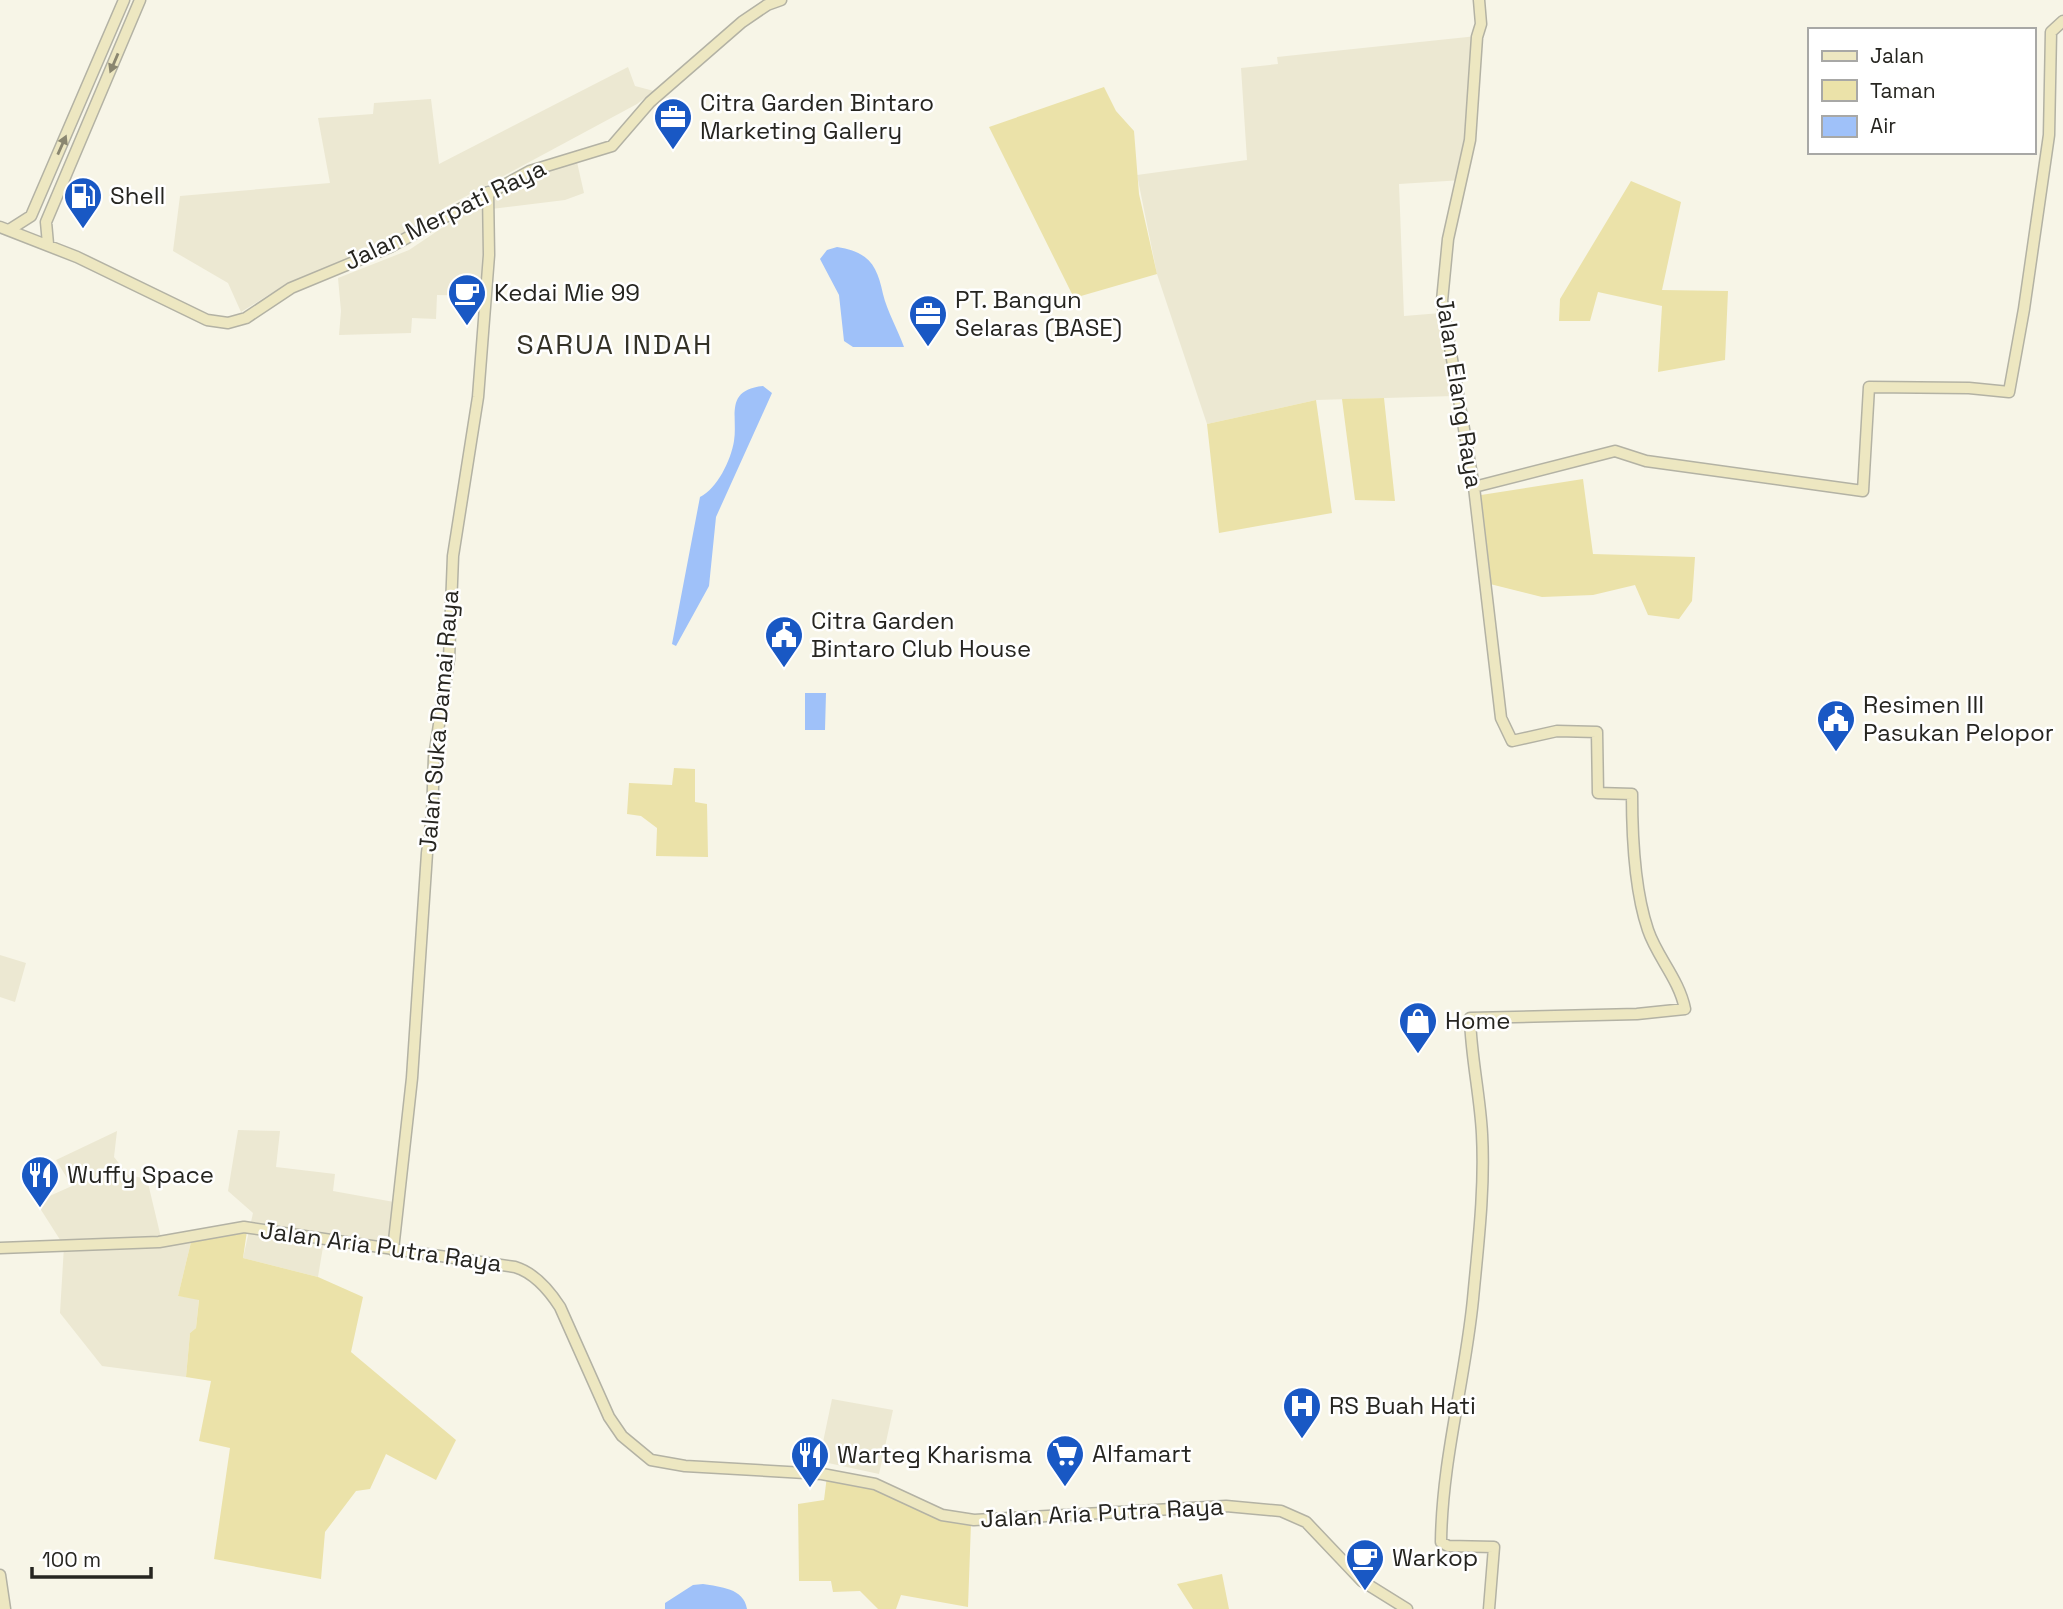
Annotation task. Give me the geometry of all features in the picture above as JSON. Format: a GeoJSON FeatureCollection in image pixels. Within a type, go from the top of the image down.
{"type":"FeatureCollection","features":[{"type":"Feature","properties":{"kind":"street"},"geometry":{"type":"LineString","coordinates":[[5,228],[31,216],[124,0]]}},
{"type":"Feature","properties":{"kind":"street"},"geometry":{"type":"LineString","coordinates":[[48,244],[46,222],[140,0]]}},
{"type":"Feature","properties":{"kind":"street","name":"Jalan Merpati Raya"},"geometry":{"type":"LineString","coordinates":[[5,228],[48,244],[208,320],[229,323],[246,318],[314,277],[390,247],[488,192],[549,163],[612,146],[650,102],[742,22],[767,5],[781,0]]}},
{"type":"Feature","properties":{"kind":"street","name":"Jalan Elang Raya"},"geometry":{"type":"LineString","coordinates":[[1479,0],[1481,24],[1477,37],[1470,140],[1454,209],[1442,281],[1442,301],[1474,487],[1489,627],[1498,667],[1501,718],[1512,741],[1557,731],[1597,732],[1598,793],[1632,794],[1632,832],[1648,930],[1682,994],[1685,1009],[1637,1014],[1470,1018],[1471,1057],[1482,1132],[1480,1211],[1470,1322],[1446,1461],[1441,1542],[1448,1546],[1494,1547],[1489,1609]]}},
{"type":"Feature","properties":{"kind":"street"},"geometry":{"type":"LineString","coordinates":[[1474,487],[1615,451],[1646,461],[1863,491],[1870,387],[1969,387],[2009,392],[2049,135],[2051,32],[2059,24]]}},
{"type":"Feature","properties":{"kind":"street","name":"Jalan Suka Damai Raya"},"geometry":{"type":"LineString","coordinates":[[393,1250],[412,1078],[434,757],[449,659],[453,556],[478,397],[489,255],[488,192]]}},
{"type":"Feature","properties":{"kind":"street"},"geometry":{"type":"LineString","coordinates":[[31,216],[46,222]]}},
{"type":"Feature","properties":{"kind":"street","name":"Jalan Aria Putra Raya"},"geometry":{"type":"LineString","coordinates":[[0,1248],[145,1243],[244,1227],[474,1260],[528,1272],[551,1292],[560,1307],[609,1417],[622,1436],[639,1453],[651,1460],[685,1466],[822,1474],[875,1484],[942,1515],[974,1520],[1226,1506],[1281,1511],[1306,1521],[1362,1581],[1408,1609]]}},
{"type":"Feature","properties":{"kind":"street"},"geometry":{"type":"LineString","coordinates":[[0,1575],[5,1609]]}},
{"type":"Feature","properties":{"kind":"shaded area"},"geometry":{"type":"Polygon","coordinates":[[[1477,36],[1463,180],[1399,184],[1404,316],[1441,313],[1454,396],[1316,400],[1207,424],[1157,274],[1137,175],[1247,160],[1241,68],[1278,64],[1277,57],[1477,36]]]}},
{"type":"Feature","properties":{"kind":"shaded area"},"geometry":{"type":"Polygon","coordinates":[[[628,67],[635,86],[654,91],[637,104],[444,208],[432,220],[270,294],[241,312],[228,283],[173,251],[180,196],[330,183],[318,118],[373,114],[374,103],[431,99],[439,164],[628,67]]]}},
{"type":"Feature","properties":{"kind":"shaded area"},"geometry":{"type":"Polygon","coordinates":[[[577,162],[584,193],[565,200],[491,209],[487,296],[437,295],[436,319],[412,318],[411,333],[339,335],[341,311],[338,278],[409,250],[491,195],[548,167],[577,162]]]}},
{"type":"Feature","properties":{"kind":"shaded area"},"geometry":{"type":"Polygon","coordinates":[[[0,955],[26,963],[15,1002],[0,997],[0,955]]]}},
{"type":"Feature","properties":{"kind":"shaded area"},"geometry":{"type":"Polygon","coordinates":[[[238,1130],[280,1131],[276,1167],[335,1174],[333,1191],[394,1202],[391,1247],[325,1235],[318,1277],[243,1258],[253,1213],[228,1191],[238,1130]]]}},
{"type":"Feature","properties":{"kind":"shaded area"},"geometry":{"type":"Polygon","coordinates":[[[117,1131],[114,1157],[128,1175],[147,1179],[163,1246],[191,1242],[178,1296],[199,1299],[196,1328],[190,1333],[186,1377],[102,1366],[60,1313],[64,1246],[36,1202],[72,1186],[56,1160],[117,1131]]]}},
{"type":"Feature","properties":{"kind":"shaded area"},"geometry":{"type":"Polygon","coordinates":[[[832,1399],[893,1410],[879,1474],[819,1461],[832,1399]]]}},
{"type":"Feature","properties":{"kind":"green space"},"geometry":{"type":"Polygon","coordinates":[[[1104,87],[1116,111],[1134,131],[1139,194],[1157,274],[1074,298],[989,127],[1104,87]]]}},
{"type":"Feature","properties":{"kind":"green space"},"geometry":{"type":"Polygon","coordinates":[[[1631,181],[1681,202],[1662,290],[1728,291],[1725,360],[1658,372],[1662,306],[1598,292],[1590,321],[1559,321],[1560,299],[1631,181]]]}},
{"type":"Feature","properties":{"kind":"green space"},"geometry":{"type":"Polygon","coordinates":[[[1384,398],[1395,501],[1355,500],[1342,399],[1384,398]]]}},
{"type":"Feature","properties":{"kind":"green space"},"geometry":{"type":"Polygon","coordinates":[[[1316,400],[1332,513],[1219,533],[1207,424],[1316,400]]]}},
{"type":"Feature","properties":{"kind":"green space"},"geometry":{"type":"Polygon","coordinates":[[[1583,479],[1593,554],[1695,557],[1692,601],[1679,619],[1648,615],[1635,585],[1593,595],[1542,597],[1486,583],[1481,495],[1583,479]]]}},
{"type":"Feature","properties":{"kind":"green space"},"geometry":{"type":"Polygon","coordinates":[[[674,768],[695,769],[695,802],[707,804],[708,857],[656,856],[657,828],[641,816],[627,814],[629,783],[672,785],[674,768]]]}},
{"type":"Feature","properties":{"kind":"green space"},"geometry":{"type":"Polygon","coordinates":[[[247,1231],[243,1258],[318,1277],[363,1297],[351,1352],[456,1440],[436,1480],[386,1454],[370,1489],[356,1491],[325,1532],[321,1579],[214,1559],[230,1448],[199,1441],[211,1381],[186,1377],[190,1333],[196,1328],[199,1300],[178,1296],[191,1242],[247,1231]]]}},
{"type":"Feature","properties":{"kind":"green space"},"geometry":{"type":"Polygon","coordinates":[[[827,1476],[863,1483],[971,1523],[968,1607],[901,1595],[896,1609],[878,1609],[860,1591],[833,1592],[831,1581],[799,1581],[798,1504],[824,1500],[827,1476]]]}},
{"type":"Feature","properties":{"kind":"green space"},"geometry":{"type":"Polygon","coordinates":[[[1222,1574],[1229,1609],[1193,1609],[1177,1584],[1222,1574]]]}},
{"type":"Feature","properties":{"kind":"water"},"geometry":{"type":"Polygon","coordinates":[[[837,247],[857,252],[870,262],[878,275],[887,307],[904,347],[853,347],[844,341],[839,295],[820,259],[827,250],[837,247]]]}},
{"type":"Feature","properties":{"kind":"water"},"geometry":{"type":"Polygon","coordinates":[[[763,386],[772,393],[716,517],[709,586],[676,646],[672,644],[700,497],[712,488],[730,457],[738,399],[743,393],[763,386]]]}},
{"type":"Feature","properties":{"kind":"water"},"geometry":{"type":"Polygon","coordinates":[[[805,693],[826,693],[825,730],[805,730],[805,693]]]}},
{"type":"Feature","properties":{"kind":"water"},"geometry":{"type":"Polygon","coordinates":[[[703,1584],[736,1593],[745,1602],[747,1609],[665,1609],[665,1603],[693,1585],[703,1584]]]}},
{"type":"Feature","properties":{"kind":"place","name":"Citra Garden Bintaro Marketing Gallery"},"geometry":{"type":"Point","coordinates":[673,151]}},
{"type":"Feature","properties":{"kind":"place","name":"Shell"},"geometry":{"type":"Point","coordinates":[83,230]}},
{"type":"Feature","properties":{"kind":"place","name":"Kedai Mie 99"},"geometry":{"type":"Point","coordinates":[467,327]}},
{"type":"Feature","properties":{"kind":"place","name":"PT. Bangun Selaras (BASE)"},"geometry":{"type":"Point","coordinates":[928,348]}},
{"type":"Feature","properties":{"kind":"place","name":"Citra Garden Bintaro Club House"},"geometry":{"type":"Point","coordinates":[784,669]}},
{"type":"Feature","properties":{"kind":"place","name":"Resimen III Pasukan Pelopor"},"geometry":{"type":"Point","coordinates":[1836,753]}},
{"type":"Feature","properties":{"kind":"place","name":"Home"},"geometry":{"type":"Point","coordinates":[1418,1055]}},
{"type":"Feature","properties":{"kind":"place","name":"Wuffy Space"},"geometry":{"type":"Point","coordinates":[40,1209]}},
{"type":"Feature","properties":{"kind":"place","name":"RS Buah Hati"},"geometry":{"type":"Point","coordinates":[1302,1440]}},
{"type":"Feature","properties":{"kind":"place","name":"Alfamart"},"geometry":{"type":"Point","coordinates":[1065,1488]}},
{"type":"Feature","properties":{"kind":"place","name":"Warteg Kharisma"},"geometry":{"type":"Point","coordinates":[810,1489]}},
{"type":"Feature","properties":{"kind":"place","name":"Warkop"},"geometry":{"type":"Point","coordinates":[1365,1592]}},
{"type":"Feature","properties":{"kind":"district","name":"SARUA INDAH"},"geometry":{"type":"Point","coordinates":[615,344]}}]}
